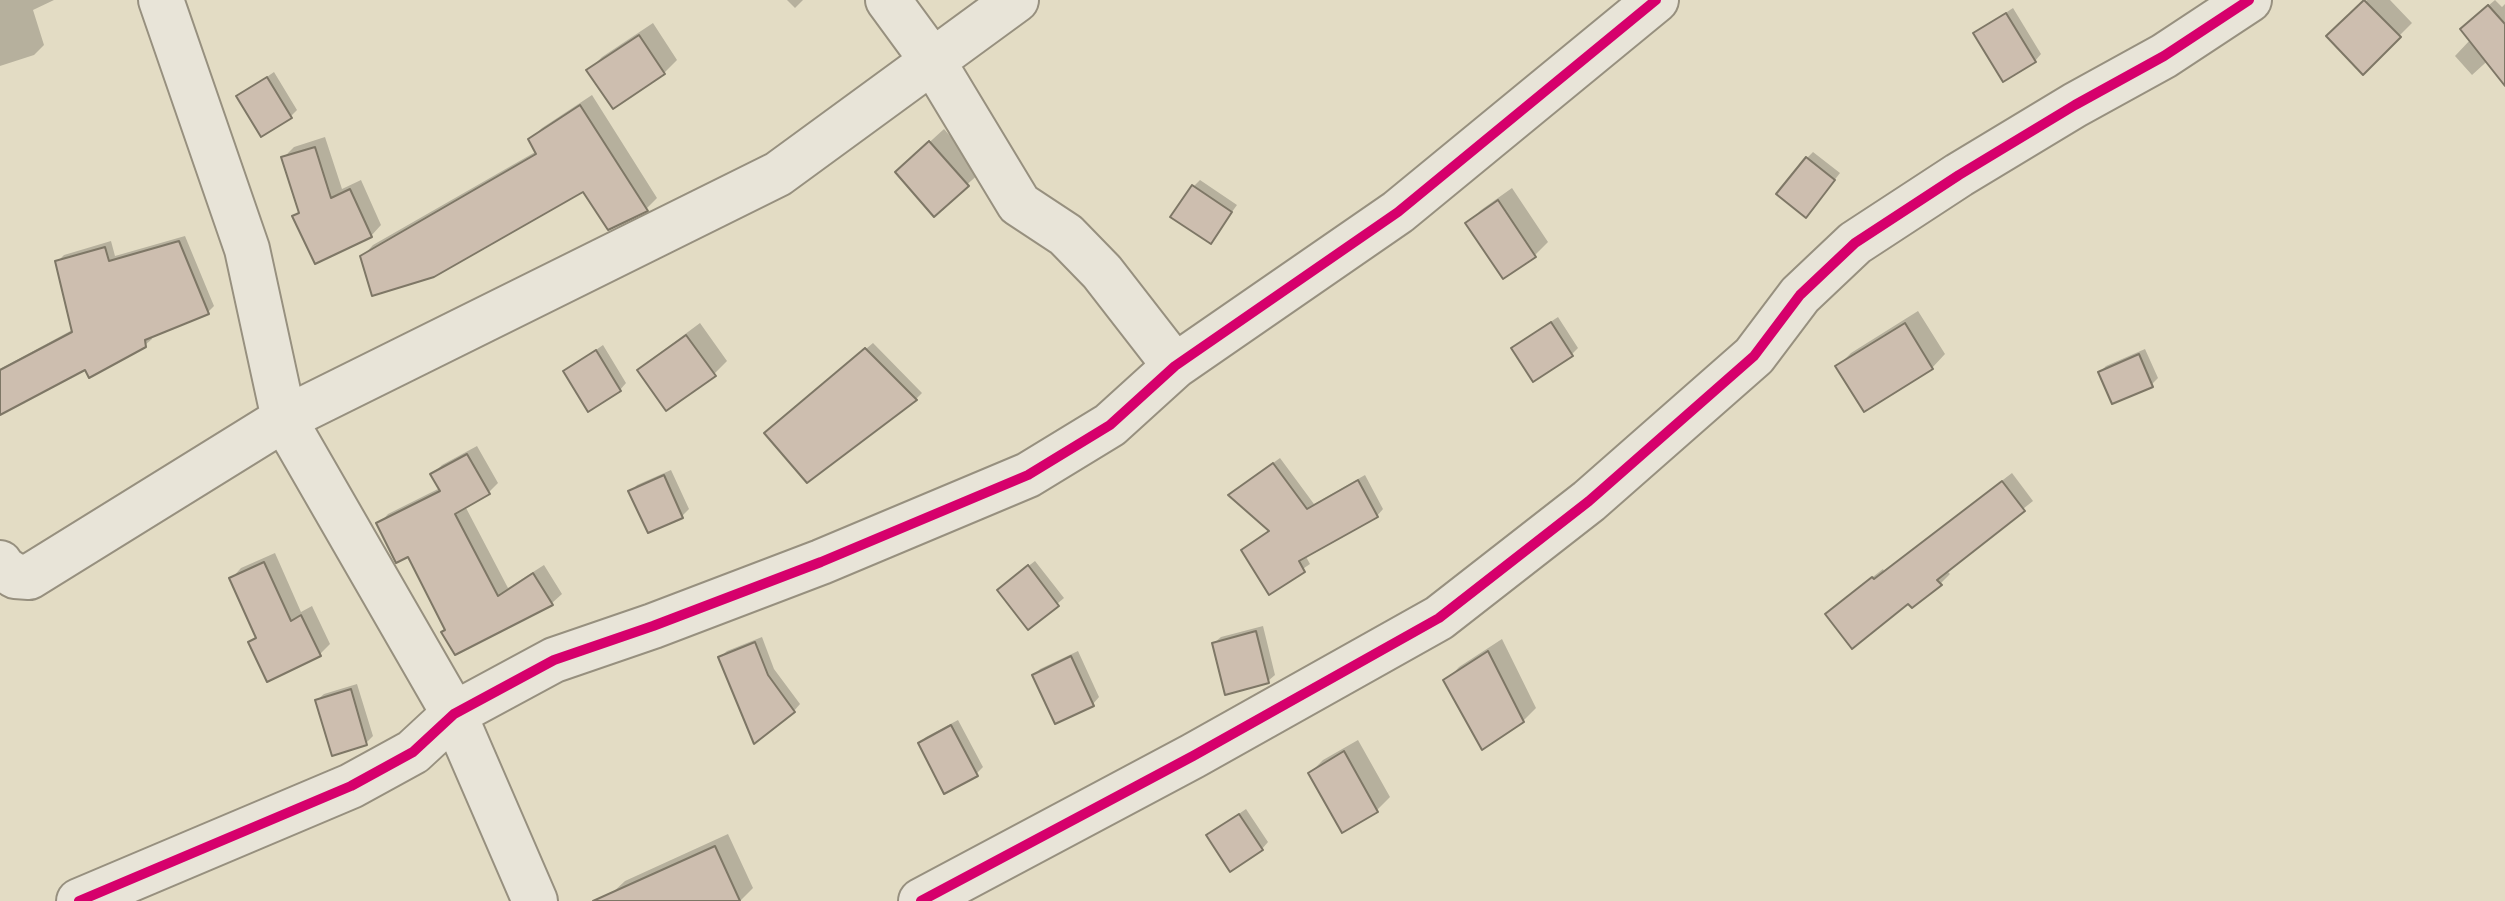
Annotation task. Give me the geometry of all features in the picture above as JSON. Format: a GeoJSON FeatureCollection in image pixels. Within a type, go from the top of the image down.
{"type":"FeatureCollection","features":[{"type":"Feature","properties":{"kind":"street"},"geometry":{"type":"LineString","coordinates":[[161,0],[247,249],[284,419],[454,714],[535,901]]}},
{"type":"Feature","properties":{"kind":"street"},"geometry":{"type":"LineString","coordinates":[[888,0],[932,60],[1019,204],[1066,235],[1102,272],[1175,366]]}},
{"type":"Feature","properties":{"kind":"street"},"geometry":{"type":"LineString","coordinates":[[0,563],[15,576],[29,577],[284,419],[778,174],[1016,0]]}},
{"type":"Feature","properties":{"kind":"street"},"geometry":{"type":"LineString","coordinates":[[79,901],[351,786],[413,752],[454,714],[554,660],[821,562],[1028,475],[1110,425],[1175,366],[1398,212],[1656,0]]}},
{"type":"Feature","properties":{"kind":"street"},"geometry":{"type":"LineString","coordinates":[[921,901],[1193,756],[1439,618],[1589,501],[1754,356],[1800,295],[1855,243],[1959,175],[2164,56],[2249,0]]}},
{"type":"Feature","properties":{"kind":"building"},"geometry":{"type":"Polygon","coordinates":[[[2364,0],[2401,37],[2363,75],[2326,36],[2364,0]]]}},
{"type":"Feature","properties":{"kind":"building"},"geometry":{"type":"Polygon","coordinates":[[[2488,5],[2505,24],[2505,86],[2460,29],[2488,5]]]}},
{"type":"Feature","properties":{"kind":"building"},"geometry":{"type":"Polygon","coordinates":[[[2006,13],[2036,62],[2003,82],[1973,33],[2006,13]]]}},
{"type":"Feature","properties":{"kind":"building"},"geometry":{"type":"Polygon","coordinates":[[[639,35],[665,74],[613,109],[586,70],[639,35]]]}},
{"type":"Feature","properties":{"kind":"building"},"geometry":{"type":"Polygon","coordinates":[[[267,77],[292,118],[261,137],[236,96],[267,77]]]}},
{"type":"Feature","properties":{"kind":"building"},"geometry":{"type":"Polygon","coordinates":[[[580,105],[648,211],[608,230],[583,192],[434,277],[372,296],[360,256],[536,154],[528,139],[580,105]]]}},
{"type":"Feature","properties":{"kind":"building"},"geometry":{"type":"Polygon","coordinates":[[[929,141],[969,186],[934,217],[895,172],[929,141]]]}},
{"type":"Feature","properties":{"kind":"building"},"geometry":{"type":"Polygon","coordinates":[[[315,147],[331,198],[350,189],[372,237],[315,264],[292,216],[299,213],[281,157],[315,147]]]}},
{"type":"Feature","properties":{"kind":"building"},"geometry":{"type":"Polygon","coordinates":[[[1806,157],[1835,180],[1806,218],[1776,194],[1806,157]]]}},
{"type":"Feature","properties":{"kind":"building"},"geometry":{"type":"Polygon","coordinates":[[[1192,185],[1232,212],[1211,244],[1170,217],[1192,185]]]}},
{"type":"Feature","properties":{"kind":"building"},"geometry":{"type":"Polygon","coordinates":[[[1498,200],[1536,257],[1503,279],[1465,223],[1498,200]]]}},
{"type":"Feature","properties":{"kind":"building"},"geometry":{"type":"Polygon","coordinates":[[[179,241],[209,314],[145,340],[146,347],[89,378],[85,370],[0,415],[0,370],[72,332],[55,261],[105,247],[109,261],[179,241]]]}},
{"type":"Feature","properties":{"kind":"building"},"geometry":{"type":"Polygon","coordinates":[[[1551,322],[1573,356],[1533,382],[1511,348],[1551,322]]]}},
{"type":"Feature","properties":{"kind":"building"},"geometry":{"type":"Polygon","coordinates":[[[1905,323],[1933,369],[1864,412],[1835,366],[1905,323]]]}},
{"type":"Feature","properties":{"kind":"building"},"geometry":{"type":"Polygon","coordinates":[[[686,335],[716,376],[666,411],[637,370],[686,335]]]}},
{"type":"Feature","properties":{"kind":"building"},"geometry":{"type":"Polygon","coordinates":[[[865,348],[917,400],[807,483],[764,433],[865,348]]]}},
{"type":"Feature","properties":{"kind":"building"},"geometry":{"type":"Polygon","coordinates":[[[596,350],[621,391],[588,412],[563,371],[596,350]]]}},
{"type":"Feature","properties":{"kind":"building"},"geometry":{"type":"Polygon","coordinates":[[[2139,354],[2153,387],[2112,404],[2098,372],[2139,354]]]}},
{"type":"Feature","properties":{"kind":"building"},"geometry":{"type":"Polygon","coordinates":[[[467,454],[490,494],[455,514],[498,596],[533,573],[553,605],[455,655],[441,632],[445,630],[408,557],[396,563],[376,523],[440,491],[430,474],[467,454]]]}},
{"type":"Feature","properties":{"kind":"building"},"geometry":{"type":"Polygon","coordinates":[[[1273,463],[1307,509],[1358,480],[1378,517],[1299,561],[1305,572],[1269,595],[1241,550],[1269,531],[1228,495],[1273,463]]]}},
{"type":"Feature","properties":{"kind":"building"},"geometry":{"type":"Polygon","coordinates":[[[664,475],[683,518],[648,533],[628,491],[664,475]]]}},
{"type":"Feature","properties":{"kind":"building"},"geometry":{"type":"Polygon","coordinates":[[[2002,481],[2025,511],[1937,580],[1942,585],[1912,608],[1908,604],[1852,649],[1825,614],[2002,481]]]}},
{"type":"Feature","properties":{"kind":"building"},"geometry":{"type":"Polygon","coordinates":[[[264,562],[291,621],[301,615],[321,656],[267,682],[248,642],[256,638],[229,578],[264,562]]]}},
{"type":"Feature","properties":{"kind":"building"},"geometry":{"type":"Polygon","coordinates":[[[1028,565],[1059,606],[1028,630],[997,590],[1028,565]]]}},
{"type":"Feature","properties":{"kind":"building"},"geometry":{"type":"Polygon","coordinates":[[[1256,631],[1269,683],[1225,695],[1212,643],[1256,631]]]}},
{"type":"Feature","properties":{"kind":"building"},"geometry":{"type":"Polygon","coordinates":[[[755,642],[768,675],[795,712],[754,744],[718,657],[755,642]]]}},
{"type":"Feature","properties":{"kind":"building"},"geometry":{"type":"Polygon","coordinates":[[[1488,651],[1524,722],[1482,750],[1443,680],[1488,651]]]}},
{"type":"Feature","properties":{"kind":"building"},"geometry":{"type":"Polygon","coordinates":[[[1071,656],[1094,706],[1055,724],[1032,675],[1071,656]]]}},
{"type":"Feature","properties":{"kind":"building"},"geometry":{"type":"Polygon","coordinates":[[[351,689],[367,745],[332,756],[315,700],[351,689]]]}},
{"type":"Feature","properties":{"kind":"building"},"geometry":{"type":"Polygon","coordinates":[[[951,725],[978,776],[944,794],[918,743],[951,725]]]}},
{"type":"Feature","properties":{"kind":"building"},"geometry":{"type":"Polygon","coordinates":[[[1344,751],[1378,812],[1342,833],[1308,773],[1344,751]]]}},
{"type":"Feature","properties":{"kind":"building"},"geometry":{"type":"Polygon","coordinates":[[[1239,814],[1263,850],[1230,872],[1206,835],[1239,814]]]}},
{"type":"Feature","properties":{"kind":"building"},"geometry":{"type":"Polygon","coordinates":[[[715,846],[740,901],[593,901],[715,846]]]}},
{"type":"Feature","properties":{"kind":"cycle path"},"geometry":{"type":"LineString","coordinates":[[79,901],[351,786],[413,752],[454,714],[554,660],[821,562],[1028,475],[1110,425],[1175,366],[1398,212],[1656,0]]}},
{"type":"Feature","properties":{"kind":"cycle path"},"geometry":{"type":"LineString","coordinates":[[921,901],[1193,756],[1439,618],[1589,501],[1754,356],[1800,295],[1855,243],[1959,175],[2164,56],[2249,0]]}}]}
